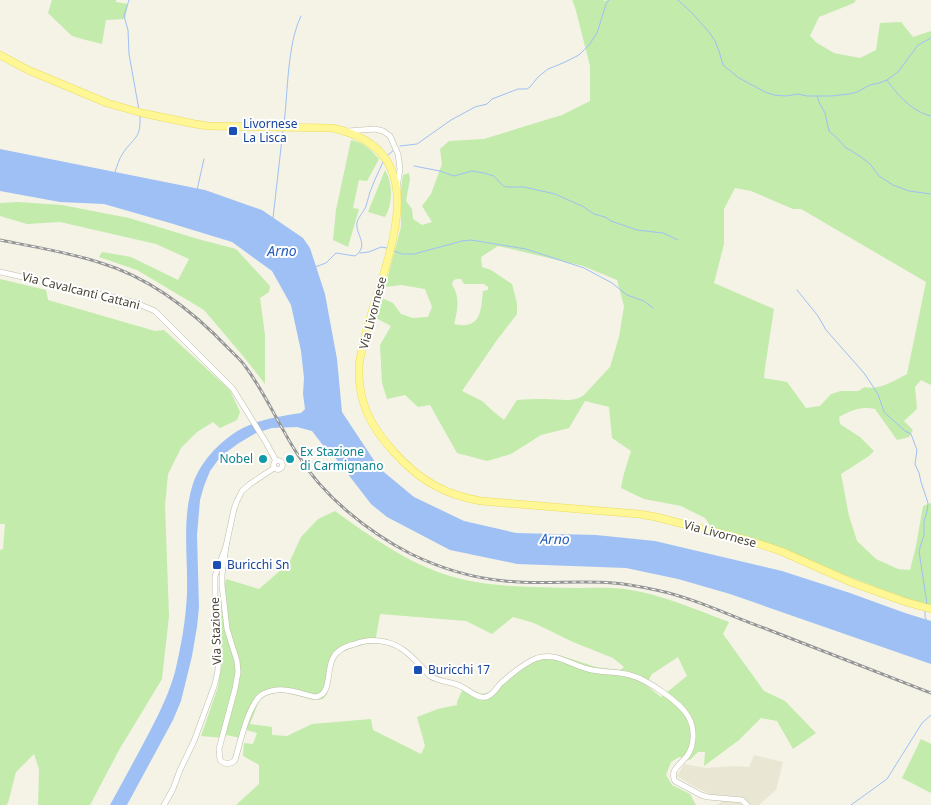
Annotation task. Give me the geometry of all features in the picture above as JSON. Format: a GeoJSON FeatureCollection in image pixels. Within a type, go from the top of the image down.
{"type":"FeatureCollection","features":[{"type":"Feature","properties":{"kind":"main road","name":"Via Livornese"},"geometry":{"type":"LineString","coordinates":[[1,56],[28,70],[125,109],[195,124],[223,127],[332,128],[348,131],[373,145],[390,165],[395,179],[397,216],[383,275],[368,322],[359,366],[363,402],[370,421],[381,438],[411,469],[430,483],[464,498],[508,504],[639,514],[656,517],[746,540],[783,552],[853,583],[931,609]]}},
{"type":"Feature","properties":{"kind":"street"},"geometry":{"type":"LineString","coordinates":[[348,131],[375,129],[383,131],[390,136],[398,154],[400,169],[397,189]]}},
{"type":"Feature","properties":{"kind":"street","name":"Via Cavalcanti Cattani"},"geometry":{"type":"LineString","coordinates":[[0,272],[128,301],[155,311],[233,389],[258,428]]}},
{"type":"Feature","properties":{"kind":"street","name":"Via Stazione"},"geometry":{"type":"LineString","coordinates":[[164,805],[194,741],[215,684],[219,649],[215,576],[226,546],[234,509],[242,491],[274,468],[273,464],[276,461],[258,428]]}},
{"type":"Feature","properties":{"kind":"street"},"geometry":{"type":"LineString","coordinates":[[226,546],[222,585],[227,629],[237,661],[238,672],[219,749],[220,760],[223,763],[232,763],[235,760],[252,707],[259,697],[264,693],[280,690],[316,697],[320,696],[327,686],[329,668],[336,653],[347,646],[373,640],[403,650],[434,679],[462,686],[469,692],[483,697],[493,693],[501,683],[531,660],[540,657],[557,657],[587,669],[640,678],[675,701],[689,717],[693,737],[692,746],[688,754],[676,767],[673,776],[675,781],[701,795],[742,800],[747,805]]}},
{"type":"Feature","properties":{"kind":"shaded area"},"geometry":{"type":"Polygon","coordinates":[[[754,755],[783,762],[776,790],[759,805],[717,805],[722,801],[722,796],[710,794],[677,776],[684,764],[706,768],[749,767],[754,755]]]}},
{"type":"Feature","properties":{"kind":"green space"},"geometry":{"type":"Polygon","coordinates":[[[52,0],[116,0],[116,2],[128,4],[125,19],[106,20],[102,44],[72,36],[48,13],[52,0]]]}},
{"type":"Feature","properties":{"kind":"green space"},"geometry":{"type":"Polygon","coordinates":[[[572,0],[856,0],[854,3],[819,17],[810,36],[817,43],[834,53],[860,58],[876,50],[880,23],[901,22],[913,37],[931,31],[931,385],[921,380],[915,387],[917,409],[904,421],[913,430],[909,437],[897,440],[875,409],[856,409],[839,417],[840,424],[860,437],[874,451],[841,474],[849,516],[857,541],[876,559],[898,569],[910,570],[923,506],[931,503],[931,607],[712,528],[705,518],[681,506],[644,499],[621,488],[631,451],[612,438],[609,407],[585,401],[569,428],[541,435],[511,454],[487,461],[457,453],[430,405],[418,407],[405,395],[387,399],[382,383],[380,345],[391,326],[374,317],[382,298],[393,303],[401,314],[413,318],[428,317],[432,307],[425,289],[401,285],[385,287],[401,227],[403,175],[409,173],[410,179],[406,201],[412,209],[413,219],[422,225],[432,222],[422,206],[431,194],[442,164],[440,149],[449,141],[484,139],[562,115],[590,101],[590,66],[572,0]],[[735,188],[724,209],[724,244],[714,283],[774,309],[764,378],[787,382],[806,408],[820,406],[831,394],[841,391],[858,391],[865,387],[876,388],[907,374],[926,282],[801,209],[793,209],[751,191],[735,188]],[[498,246],[481,257],[482,267],[491,270],[512,284],[517,303],[517,314],[462,391],[482,401],[504,420],[517,400],[571,400],[584,395],[610,367],[619,337],[624,306],[617,280],[583,266],[498,246]],[[461,279],[453,281],[457,304],[454,324],[470,324],[478,317],[483,291],[488,290],[488,287],[484,284],[464,284],[461,279]]]}},
{"type":"Feature","properties":{"kind":"green space"},"geometry":{"type":"Polygon","coordinates":[[[351,140],[367,147],[379,159],[367,181],[359,180],[353,208],[359,209],[348,247],[333,240],[336,210],[351,140]]]}},
{"type":"Feature","properties":{"kind":"green space"},"geometry":{"type":"Polygon","coordinates":[[[385,170],[391,187],[391,200],[385,217],[368,212],[385,170]]]}},
{"type":"Feature","properties":{"kind":"green space"},"geometry":{"type":"Polygon","coordinates":[[[18,202],[62,205],[129,218],[236,249],[270,286],[269,292],[260,298],[265,335],[265,384],[204,310],[137,270],[99,257],[102,252],[131,257],[178,280],[189,259],[156,244],[60,222],[27,224],[0,216],[0,203],[18,202]]]}},
{"type":"Feature","properties":{"kind":"green space"},"geometry":{"type":"Polygon","coordinates":[[[0,279],[46,290],[48,300],[155,331],[164,330],[230,390],[240,412],[237,420],[220,428],[213,422],[197,432],[181,448],[168,474],[165,506],[169,616],[162,679],[119,750],[90,805],[38,805],[39,769],[34,754],[16,772],[8,803],[0,805],[0,550],[3,549],[5,524],[0,524],[0,279]]]}},
{"type":"Feature","properties":{"kind":"green space"},"geometry":{"type":"Polygon","coordinates":[[[335,511],[375,539],[419,564],[465,580],[513,586],[631,590],[669,600],[729,622],[723,634],[764,691],[785,701],[816,733],[793,749],[777,721],[761,718],[739,740],[704,766],[705,752],[698,752],[690,760],[679,757],[671,762],[666,775],[672,785],[690,794],[696,805],[236,805],[259,784],[259,765],[243,756],[244,743],[253,744],[257,733],[242,729],[239,738],[227,735],[224,738],[201,736],[218,687],[222,662],[218,604],[226,579],[259,589],[289,563],[301,537],[318,519],[335,511]],[[380,614],[375,643],[364,644],[337,655],[331,671],[327,694],[323,699],[314,700],[287,693],[274,693],[265,696],[259,701],[250,724],[272,727],[272,735],[287,736],[312,724],[371,719],[373,730],[421,754],[425,746],[417,717],[438,709],[457,705],[464,686],[481,694],[491,692],[524,662],[539,655],[559,655],[596,667],[620,670],[624,667],[613,658],[573,642],[534,623],[513,617],[492,634],[466,621],[380,614]],[[678,657],[652,674],[646,685],[661,697],[687,676],[678,657]]]}},
{"type":"Feature","properties":{"kind":"green space"},"geometry":{"type":"Polygon","coordinates":[[[921,739],[931,744],[931,793],[902,778],[921,739]]]}},
{"type":"Feature","properties":{"kind":"water","name":"Arno"},"geometry":{"type":"Polygon","coordinates":[[[0,149],[205,190],[262,210],[303,238],[310,248],[325,294],[337,359],[342,412],[379,468],[414,497],[464,521],[516,533],[596,535],[655,541],[782,571],[931,621],[931,664],[730,594],[678,579],[626,568],[517,564],[450,550],[387,517],[371,504],[312,431],[297,427],[272,428],[256,433],[239,443],[218,460],[210,471],[200,500],[197,535],[199,607],[197,627],[181,701],[173,720],[127,805],[110,805],[157,717],[175,672],[186,613],[187,513],[195,479],[208,457],[218,446],[239,430],[261,421],[301,413],[305,409],[301,351],[291,305],[272,271],[232,242],[104,204],[60,202],[0,191],[0,149]]]}},
{"type":"Feature","properties":{"kind":"waterway"},"geometry":{"type":"LineString","coordinates":[[129,0],[124,16],[128,30],[129,54],[139,110]]}},
{"type":"Feature","properties":{"kind":"waterway"},"geometry":{"type":"LineString","coordinates":[[400,146],[417,144],[451,120],[475,107],[487,104],[492,99],[518,89],[527,89],[548,69],[579,55],[597,33],[609,0]]}},
{"type":"Feature","properties":{"kind":"waterway"},"geometry":{"type":"LineString","coordinates":[[678,0],[709,32],[715,41],[723,65],[739,78],[774,95],[831,96],[857,92],[870,85],[887,80],[898,72],[918,45],[931,38]]}},
{"type":"Feature","properties":{"kind":"waterway"},"geometry":{"type":"LineString","coordinates":[[284,124],[293,41],[301,16]]}},
{"type":"Feature","properties":{"kind":"waterway"},"geometry":{"type":"LineString","coordinates":[[887,80],[912,107],[931,116]]}},
{"type":"Feature","properties":{"kind":"waterway"},"geometry":{"type":"LineString","coordinates":[[817,96],[825,113],[829,131],[845,147],[870,164],[879,176],[893,185],[909,191],[931,194]]}},
{"type":"Feature","properties":{"kind":"waterway"},"geometry":{"type":"LineString","coordinates":[[115,172],[122,155],[138,134],[140,116]]}},
{"type":"Feature","properties":{"kind":"waterway"},"geometry":{"type":"LineString","coordinates":[[273,218],[283,130]]}},
{"type":"Feature","properties":{"kind":"waterway"},"geometry":{"type":"LineString","coordinates":[[388,155],[394,150]]}},
{"type":"Feature","properties":{"kind":"waterway"},"geometry":{"type":"LineString","coordinates":[[197,190],[204,159]]}},
{"type":"Feature","properties":{"kind":"waterway"},"geometry":{"type":"LineString","coordinates":[[315,267],[326,263],[336,253],[355,256],[359,252],[362,244],[357,223],[383,162]]}},
{"type":"Feature","properties":{"kind":"waterway"},"geometry":{"type":"LineString","coordinates":[[414,166],[454,176],[472,171],[484,173],[494,176],[506,187],[524,187],[555,194],[611,221],[637,230],[663,233],[678,240]]}},
{"type":"Feature","properties":{"kind":"waterway"},"geometry":{"type":"LineString","coordinates":[[394,251],[402,254],[414,254],[471,240],[526,249],[584,268],[612,283],[627,295],[644,301],[653,308]]}},
{"type":"Feature","properties":{"kind":"waterway"},"geometry":{"type":"LineString","coordinates":[[360,253],[369,252],[381,247],[387,248]]}},
{"type":"Feature","properties":{"kind":"waterway"},"geometry":{"type":"LineString","coordinates":[[797,290],[818,316],[826,330],[864,373],[878,394],[884,412],[911,434],[917,450],[915,464],[928,503],[924,521],[924,535],[919,551],[927,604]]}},
{"type":"Feature","properties":{"kind":"waterway"},"geometry":{"type":"LineString","coordinates":[[925,610],[927,621]]}},
{"type":"Feature","properties":{"kind":"waterway"},"geometry":{"type":"LineString","coordinates":[[851,805],[887,779],[922,723],[931,715]]}},
{"type":"Feature","properties":{"kind":"railway"},"geometry":{"type":"LineString","coordinates":[[0,240],[51,250],[101,263],[155,287],[187,310],[243,364],[298,455],[320,485],[333,499],[363,524],[411,554],[457,572],[493,580],[532,583],[613,583],[670,593],[711,607],[931,693]]}},
{"type":"Feature","properties":{"kind":"place","name":"Livornese La Lisca"},"geometry":{"type":"Point","coordinates":[233,131]}},
{"type":"Feature","properties":{"kind":"place","name":"Nobel"},"geometry":{"type":"Point","coordinates":[263,459]}},
{"type":"Feature","properties":{"kind":"place","name":"Ex Stazione di Carmignano"},"geometry":{"type":"Point","coordinates":[290,459]}},
{"type":"Feature","properties":{"kind":"place","name":"Buricchi Sn"},"geometry":{"type":"Point","coordinates":[217,565]}},
{"type":"Feature","properties":{"kind":"place","name":"Buricchi 17"},"geometry":{"type":"Point","coordinates":[418,670]}}]}
